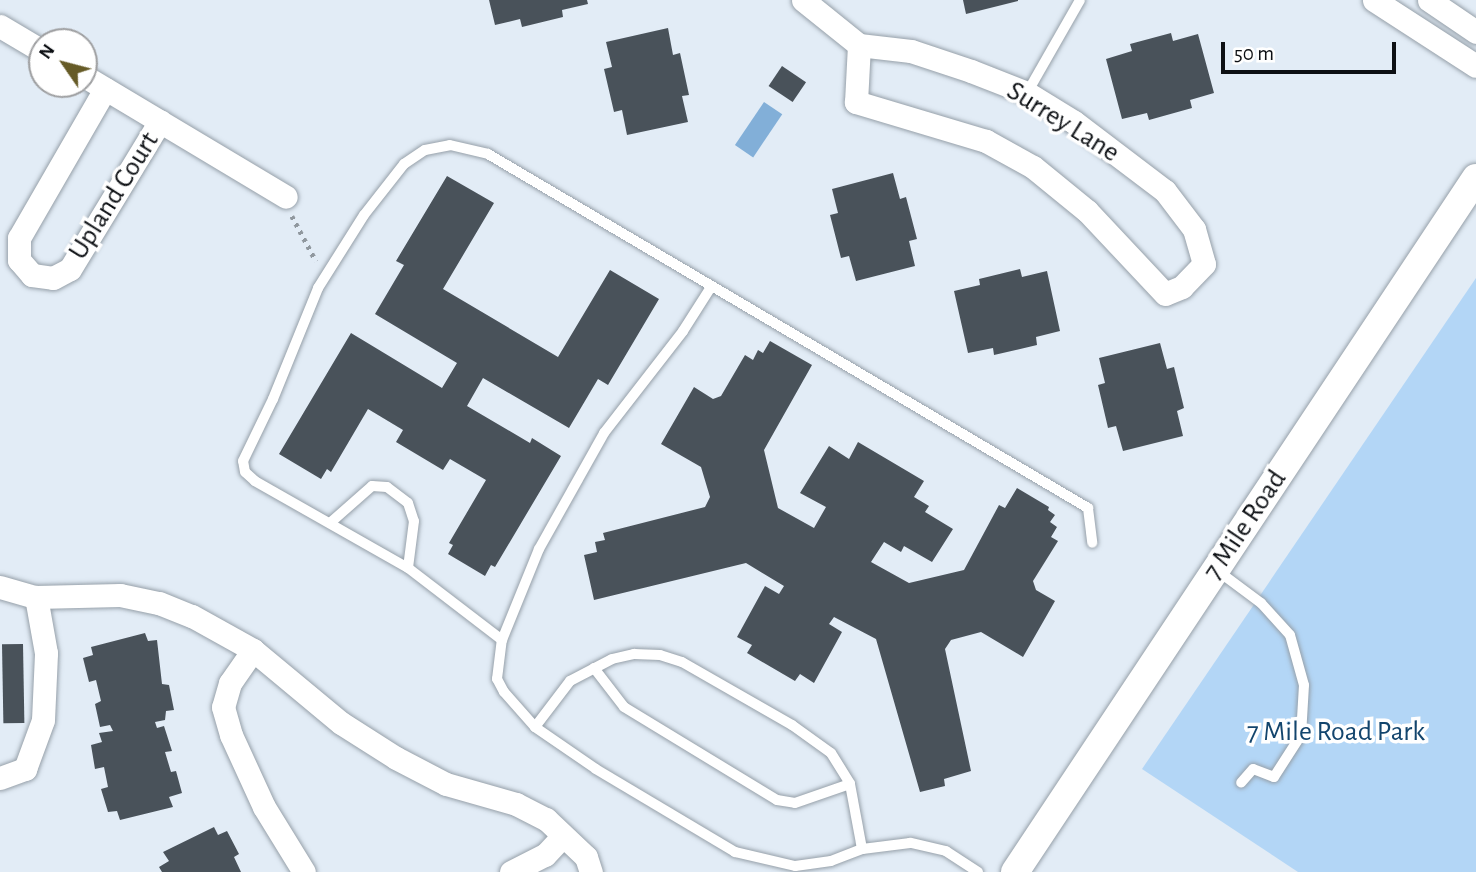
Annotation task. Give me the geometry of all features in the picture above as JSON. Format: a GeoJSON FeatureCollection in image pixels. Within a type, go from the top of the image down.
{"type":"FeatureCollection","features":[{"type":"Feature","properties":{"kind":"street"},"geometry":{"type":"LineString","coordinates":[[1374,0],[1476,66]]}},
{"type":"Feature","properties":{"kind":"street"},"geometry":{"type":"LineString","coordinates":[[1429,0],[1476,32]]}},
{"type":"Feature","properties":{"kind":"street"},"geometry":{"type":"LineString","coordinates":[[811,3],[859,46]]}},
{"type":"Feature","properties":{"kind":"street"},"geometry":{"type":"LineString","coordinates":[[0,26],[28,43]]}},
{"type":"Feature","properties":{"kind":"street","name":"Surrey Lane"},"geometry":{"type":"LineString","coordinates":[[859,46],[911,51],[1027,93],[1074,122],[1165,191],[1194,229],[1204,264],[1182,287],[1165,294],[1087,211],[1033,167],[986,141],[856,102],[859,46]]}},
{"type":"Feature","properties":{"kind":"street"},"geometry":{"type":"LineString","coordinates":[[98,84],[283,195]]}},
{"type":"Feature","properties":{"kind":"street","name":"Upland Court"},"geometry":{"type":"LineString","coordinates":[[106,89],[19,238],[19,260],[32,275],[53,278],[69,269],[160,121]]}},
{"type":"Feature","properties":{"kind":"street","name":"7 Mile Road"},"geometry":{"type":"LineString","coordinates":[[1015,872],[1476,178]]}},
{"type":"Feature","properties":{"kind":"street"},"geometry":{"type":"LineString","coordinates":[[0,587],[36,597],[91,594],[159,603],[192,616],[253,650],[341,723],[397,758],[446,784],[516,804],[546,819],[586,857],[590,872]]}},
{"type":"Feature","properties":{"kind":"street"},"geometry":{"type":"LineString","coordinates":[[0,778],[24,769],[43,720],[46,653],[36,597]]}},
{"type":"Feature","properties":{"kind":"street"},"geometry":{"type":"LineString","coordinates":[[253,650],[230,683],[223,707],[231,735],[264,807],[304,872]]}},
{"type":"Feature","properties":{"kind":"street"},"geometry":{"type":"LineString","coordinates":[[512,872],[545,855],[563,836]]}},
{"type":"Feature","properties":{"kind":"lane"},"geometry":{"type":"LineString","coordinates":[[1027,93],[1080,0]]}},
{"type":"Feature","properties":{"kind":"lane"},"geometry":{"type":"LineString","coordinates":[[502,640],[408,568],[244,472],[243,461],[273,399],[324,278],[379,194],[404,164],[425,150],[450,145],[488,154],[1088,508],[1092,543]]}},
{"type":"Feature","properties":{"kind":"lane"},"geometry":{"type":"LineString","coordinates":[[711,287],[683,331],[604,433],[539,549],[502,640],[497,679],[504,692],[535,727],[596,769],[735,852],[795,866],[831,861],[862,849],[910,843],[946,851],[978,872]]}},
{"type":"Feature","properties":{"kind":"lane"},"geometry":{"type":"LineString","coordinates":[[330,523],[372,486],[387,487],[408,503],[414,521],[408,568]]}},
{"type":"Feature","properties":{"kind":"lane"},"geometry":{"type":"LineString","coordinates":[[1216,569],[1261,603],[1290,635],[1304,685],[1301,735],[1274,778],[1253,769],[1241,783]]}},
{"type":"Feature","properties":{"kind":"lane"},"geometry":{"type":"LineString","coordinates":[[535,727],[570,681],[594,668],[634,654],[660,655],[681,662],[792,725],[831,753],[849,783],[856,802],[862,849]]}},
{"type":"Feature","properties":{"kind":"lane"},"geometry":{"type":"LineString","coordinates":[[594,668],[624,707],[777,800],[795,803],[849,783]]}},
{"type":"Feature","properties":{"kind":"path"},"geometry":{"type":"LineString","coordinates":[[283,195],[324,278]]}},
{"type":"Feature","properties":{"kind":"green space","name":"7 Mile Road Park"},"geometry":{"type":"Polygon","coordinates":[[[1476,278],[1476,872],[1298,872],[1142,769],[1476,278]]]}},
{"type":"Feature","properties":{"kind":"shaded area"},"geometry":{"type":"Polygon","coordinates":[[[764,102],[782,114],[753,157],[735,145],[764,102]]]}},
{"type":"Feature","properties":{"kind":"building"},"geometry":{"type":"Polygon","coordinates":[[[489,0],[587,0],[588,4],[562,10],[563,17],[522,27],[520,19],[495,25],[489,0]]]}},
{"type":"Feature","properties":{"kind":"building"},"geometry":{"type":"Polygon","coordinates":[[[963,0],[1018,0],[1018,1],[966,14],[963,0]]]}},
{"type":"Feature","properties":{"kind":"building"},"geometry":{"type":"Polygon","coordinates":[[[668,28],[673,55],[680,53],[689,95],[682,96],[688,122],[627,135],[622,110],[614,112],[604,69],[612,67],[606,42],[668,28]]]}},
{"type":"Feature","properties":{"kind":"building"},"geometry":{"type":"Polygon","coordinates":[[[1171,33],[1173,41],[1198,34],[1214,93],[1190,100],[1192,108],[1149,120],[1147,113],[1122,119],[1106,59],[1132,51],[1130,44],[1171,33]]]}},
{"type":"Feature","properties":{"kind":"building"},"geometry":{"type":"Polygon","coordinates":[[[782,66],[806,82],[793,102],[769,86],[782,66]]]}},
{"type":"Feature","properties":{"kind":"building"},"geometry":{"type":"Polygon","coordinates":[[[893,173],[900,199],[906,197],[917,239],[909,241],[915,266],[856,281],[849,256],[841,258],[830,215],[838,213],[832,189],[893,173]]]}},
{"type":"Feature","properties":{"kind":"building"},"geometry":{"type":"Polygon","coordinates":[[[447,176],[494,203],[443,289],[558,357],[610,270],[659,299],[608,385],[598,379],[569,428],[483,378],[467,406],[530,443],[532,438],[561,456],[495,567],[491,565],[485,576],[448,554],[453,545],[449,543],[486,480],[450,459],[443,470],[396,442],[403,430],[368,409],[331,472],[327,469],[321,479],[279,454],[351,333],[442,388],[457,363],[375,314],[404,265],[396,261],[447,176]]]}},
{"type":"Feature","properties":{"kind":"building"},"geometry":{"type":"Polygon","coordinates":[[[1020,269],[1022,277],[1047,271],[1060,331],[1036,337],[1037,345],[994,355],[993,348],[968,353],[954,291],[980,285],[979,279],[1020,269]]]}},
{"type":"Feature","properties":{"kind":"building"},"geometry":{"type":"Polygon","coordinates":[[[770,341],[812,365],[764,450],[778,508],[814,528],[826,507],[800,493],[829,446],[849,459],[858,442],[924,481],[914,497],[929,506],[925,512],[953,529],[932,562],[904,546],[901,552],[884,542],[871,562],[909,583],[964,570],[999,505],[1005,508],[1017,488],[1049,507],[1048,510],[1055,515],[1050,522],[1057,527],[1051,537],[1058,541],[1033,581],[1036,590],[1055,601],[1023,657],[981,632],[951,640],[945,649],[971,771],[944,779],[945,786],[920,792],[876,639],[834,617],[829,624],[842,632],[814,683],[800,674],[795,681],[747,653],[752,645],[737,637],[765,586],[779,594],[784,586],[746,563],[594,600],[584,555],[597,552],[595,542],[605,540],[603,533],[705,507],[710,497],[701,467],[661,444],[694,387],[713,399],[721,396],[745,355],[753,360],[758,350],[763,353],[770,341]]]}},
{"type":"Feature","properties":{"kind":"building"},"geometry":{"type":"Polygon","coordinates":[[[1160,343],[1167,369],[1174,367],[1184,408],[1177,411],[1183,436],[1123,451],[1116,426],[1108,428],[1098,385],[1105,383],[1099,358],[1160,343]]]}},
{"type":"Feature","properties":{"kind":"building"},"geometry":{"type":"Polygon","coordinates":[[[145,633],[148,641],[157,640],[162,684],[169,685],[174,710],[166,711],[165,720],[155,722],[157,728],[164,726],[172,751],[165,752],[171,772],[176,771],[182,793],[169,797],[173,807],[120,820],[117,811],[108,812],[101,789],[108,787],[104,767],[95,769],[91,745],[102,742],[99,733],[113,731],[110,725],[100,727],[95,704],[101,701],[96,680],[89,682],[83,658],[93,655],[91,647],[145,633]]]}},
{"type":"Feature","properties":{"kind":"building"},"geometry":{"type":"Polygon","coordinates":[[[2,644],[23,644],[24,723],[3,723],[2,644]]]}},
{"type":"Feature","properties":{"kind":"building"},"geometry":{"type":"Polygon","coordinates":[[[214,827],[218,835],[227,831],[239,854],[234,857],[241,872],[162,872],[159,867],[169,861],[163,852],[214,827]]]}}]}
